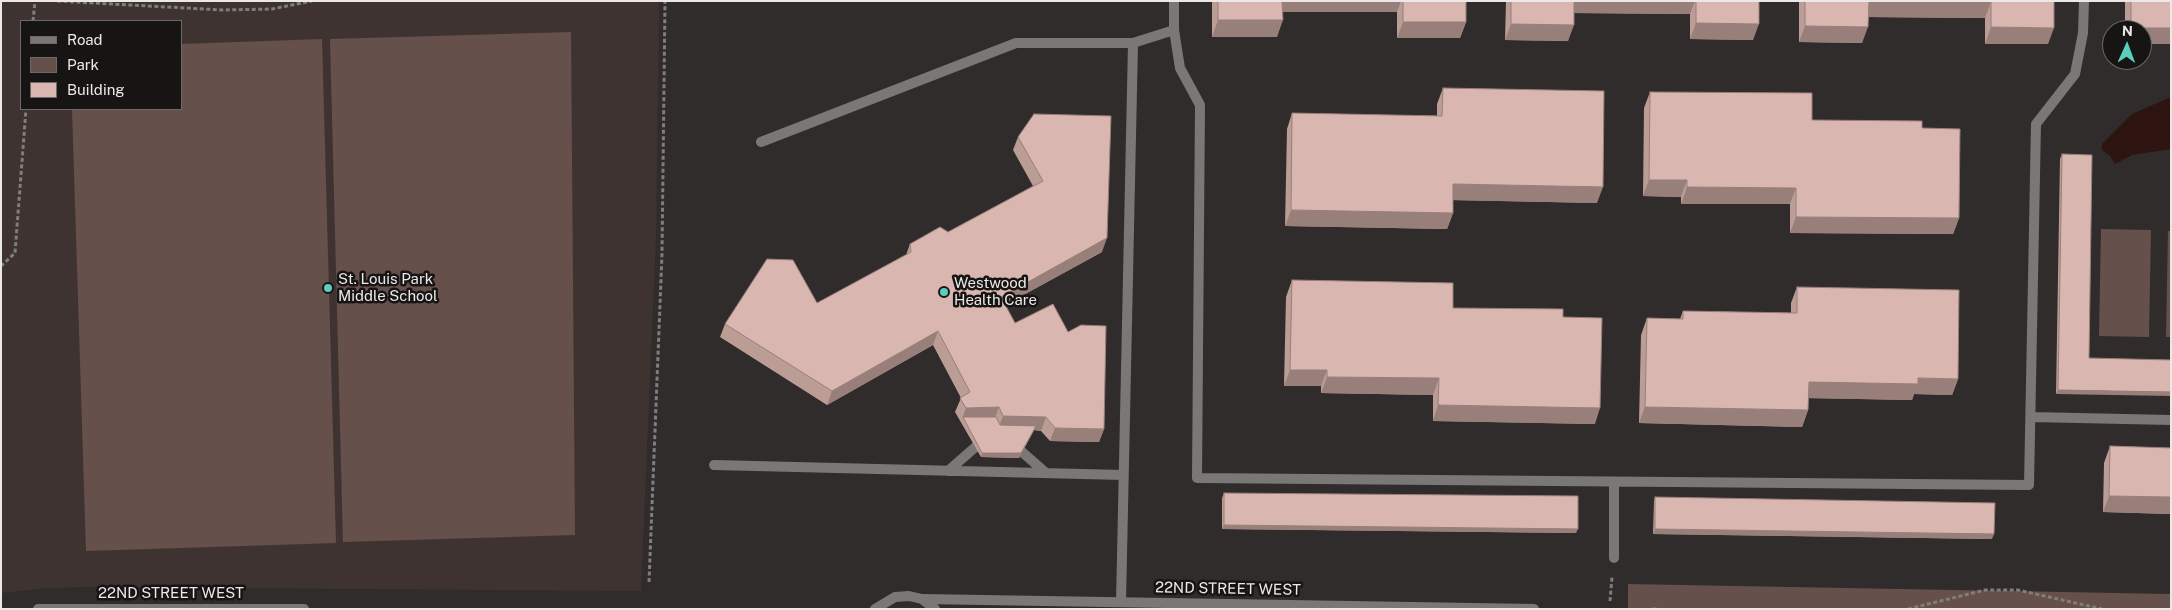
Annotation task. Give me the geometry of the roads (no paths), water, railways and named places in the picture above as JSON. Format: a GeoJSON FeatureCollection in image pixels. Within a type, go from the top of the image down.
{"type":"FeatureCollection","features":[{"type":"Feature","properties":{"kind":"street"},"geometry":{"type":"LineString","coordinates":[[1174,1],[1174,30],[1180,68],[1200,105],[1197,478],[2029,485],[2032,417],[2036,124],[2075,74],[2084,33],[2084,1]]}},
{"type":"Feature","properties":{"kind":"street"},"geometry":{"type":"LineString","coordinates":[[761,142],[1016,42],[1133,43],[1174,30]]}},
{"type":"Feature","properties":{"kind":"street"},"geometry":{"type":"LineString","coordinates":[[1121,602],[1133,43]]}},
{"type":"Feature","properties":{"kind":"street"},"geometry":{"type":"LineString","coordinates":[[2032,417],[2171,420]]}},
{"type":"Feature","properties":{"kind":"street"},"geometry":{"type":"LineString","coordinates":[[948,470],[980,443],[1002,443],[1015,444],[1046,473]]}},
{"type":"Feature","properties":{"kind":"street"},"geometry":{"type":"LineString","coordinates":[[714,466],[1123,475]]}},
{"type":"Feature","properties":{"kind":"street"},"geometry":{"type":"LineString","coordinates":[[1614,482],[1614,558]]}},
{"type":"Feature","properties":{"kind":"street","name":"22ND STREET WEST"},"geometry":{"type":"LineString","coordinates":[[875,609],[882,603],[895,598],[909,596],[922,599],[1121,602],[1190,606],[1534,609]]}},
{"type":"Feature","properties":{"kind":"street"},"geometry":{"type":"LineString","coordinates":[[922,599],[936,609]]}},
{"type":"Feature","properties":{"kind":"street","name":"22ND STREET WEST"},"geometry":{"type":"LineString","coordinates":[[38,609],[304,609]]}},
{"type":"Feature","properties":{"kind":"place","name":"St. Louis Park Middle School"},"geometry":{"type":"Point","coordinates":[328,288]}},
{"type":"Feature","properties":{"kind":"place","name":"Westwood Health Care"},"geometry":{"type":"Point","coordinates":[944,292]}}]}
